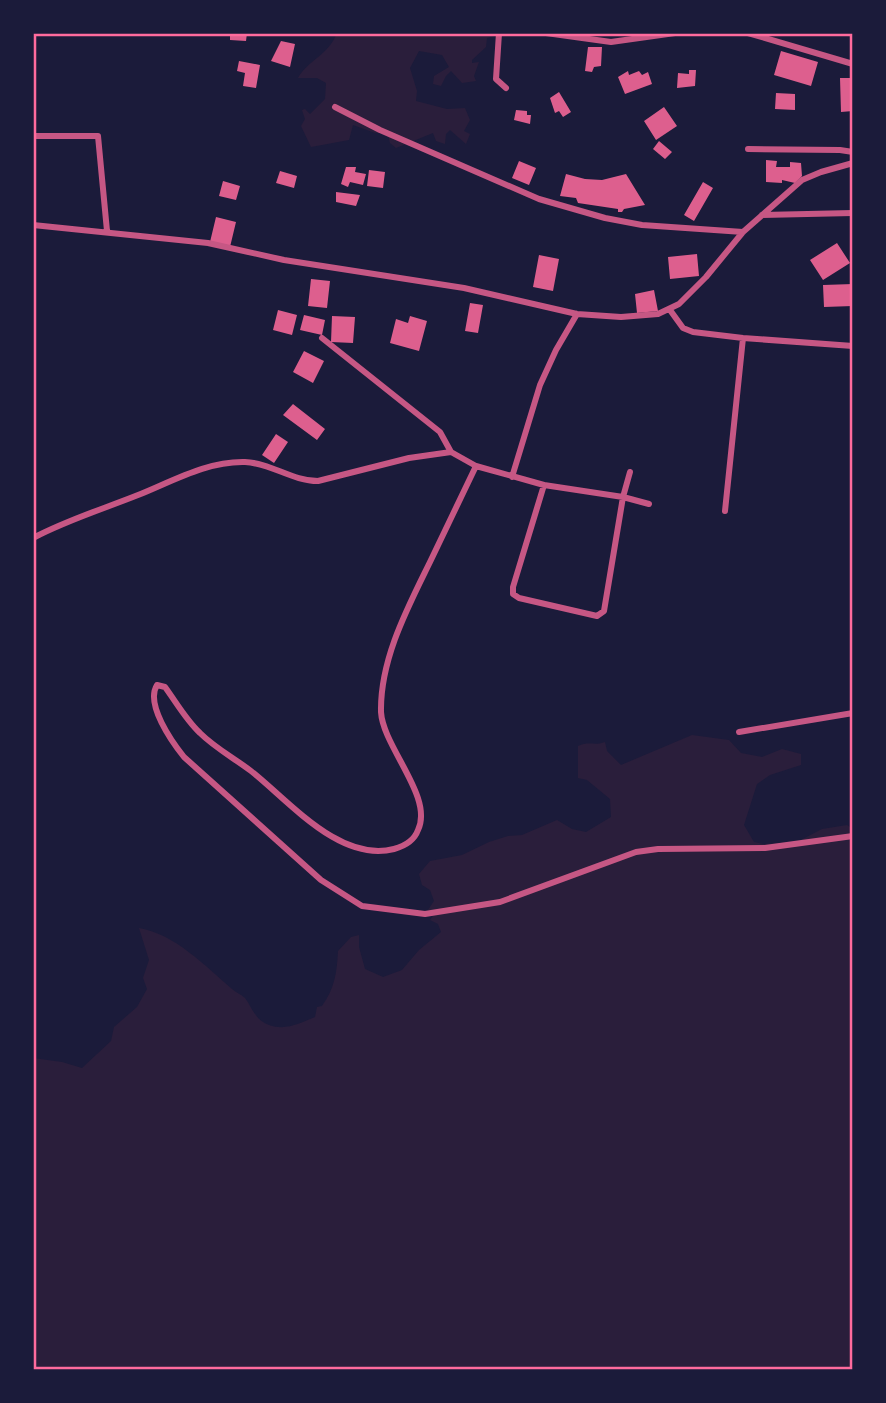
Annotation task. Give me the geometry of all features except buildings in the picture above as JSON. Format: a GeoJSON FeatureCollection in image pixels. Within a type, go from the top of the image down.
{"type":"FeatureCollection","features":[{"type":"Feature","properties":{"kind":"street"},"geometry":{"type":"LineString","coordinates":[[499,33],[496,79],[506,88]]}},
{"type":"Feature","properties":{"kind":"street"},"geometry":{"type":"LineString","coordinates":[[546,33],[611,41],[675,33]]}},
{"type":"Feature","properties":{"kind":"street"},"geometry":{"type":"LineString","coordinates":[[748,33],[853,64]]}},
{"type":"Feature","properties":{"kind":"street"},"geometry":{"type":"LineString","coordinates":[[335,107],[380,130],[539,199],[605,218],[642,225],[743,232]]}},
{"type":"Feature","properties":{"kind":"street"},"geometry":{"type":"LineString","coordinates":[[33,136],[98,136],[107,231]]}},
{"type":"Feature","properties":{"kind":"street"},"geometry":{"type":"LineString","coordinates":[[748,149],[853,152]]}},
{"type":"Feature","properties":{"kind":"street"},"geometry":{"type":"LineString","coordinates":[[33,225],[107,231],[230,247],[284,260],[504,296],[577,314],[621,317],[658,314],[670,310],[706,277],[743,232],[802,180],[853,163]]}},
{"type":"Feature","properties":{"kind":"street"},"geometry":{"type":"LineString","coordinates":[[762,215],[853,213]]}},
{"type":"Feature","properties":{"kind":"street"},"geometry":{"type":"LineString","coordinates":[[670,310],[683,328],[693,332],[853,346]]}},
{"type":"Feature","properties":{"kind":"street"},"geometry":{"type":"LineString","coordinates":[[512,477],[540,385],[577,314]]}},
{"type":"Feature","properties":{"kind":"street"},"geometry":{"type":"LineString","coordinates":[[322,338],[440,432],[451,452],[476,466],[543,488],[623,497],[649,504]]}},
{"type":"Feature","properties":{"kind":"street"},"geometry":{"type":"LineString","coordinates":[[725,511],[743,338]]}},
{"type":"Feature","properties":{"kind":"street"},"geometry":{"type":"LineString","coordinates":[[33,538],[70,520],[214,465],[246,462],[264,465],[306,481],[318,481],[408,458],[451,452]]}},
{"type":"Feature","properties":{"kind":"street"},"geometry":{"type":"LineString","coordinates":[[476,466],[407,610],[386,674],[382,712],[385,730],[414,789],[421,815],[419,829],[412,840],[386,851],[368,850],[353,847],[319,828],[201,734],[165,687],[157,685],[153,696],[156,707],[171,741],[184,757],[320,880],[362,906],[404,913],[425,914],[500,902],[636,852],[657,849],[765,848],[853,836]]}},
{"type":"Feature","properties":{"kind":"street"},"geometry":{"type":"LineString","coordinates":[[543,488],[513,594],[519,598],[601,615],[604,611],[623,497],[630,472]]}},
{"type":"Feature","properties":{"kind":"street"},"geometry":{"type":"LineString","coordinates":[[739,732],[853,713]]}},
{"type":"Feature","properties":{"kind":"shaded area"},"geometry":{"type":"Polygon","coordinates":[[[337,33],[506,33],[487,38],[486,47],[472,60],[472,63],[479,62],[474,76],[476,81],[462,83],[451,71],[441,86],[433,84],[434,76],[449,67],[442,55],[419,51],[410,68],[417,91],[416,101],[447,109],[465,108],[470,120],[464,131],[470,134],[466,144],[450,130],[446,134],[445,144],[436,141],[433,133],[396,148],[390,143],[387,132],[375,133],[353,125],[349,140],[311,147],[301,126],[305,119],[302,110],[305,109],[310,114],[325,99],[326,83],[317,78],[298,78],[307,66],[329,47],[337,33]]]}},
{"type":"Feature","properties":{"kind":"shaded area"},"geometry":{"type":"Polygon","coordinates":[[[692,735],[729,740],[741,753],[762,757],[782,749],[801,754],[801,765],[770,775],[757,784],[744,825],[754,842],[797,842],[822,829],[847,825],[853,829],[853,1370],[33,1370],[33,1058],[82,1068],[111,1041],[114,1027],[137,1007],[147,989],[143,978],[149,960],[139,928],[165,937],[189,952],[245,998],[264,1023],[275,1027],[298,1024],[315,1017],[317,1007],[322,1006],[330,993],[338,951],[351,937],[359,935],[365,969],[383,977],[402,970],[419,950],[441,932],[438,924],[430,920],[435,913],[428,910],[434,901],[430,890],[422,885],[419,874],[430,861],[462,855],[489,842],[522,835],[557,820],[572,829],[586,832],[611,817],[610,799],[587,780],[578,778],[578,746],[605,742],[607,751],[621,765],[692,735]]]}}]}
